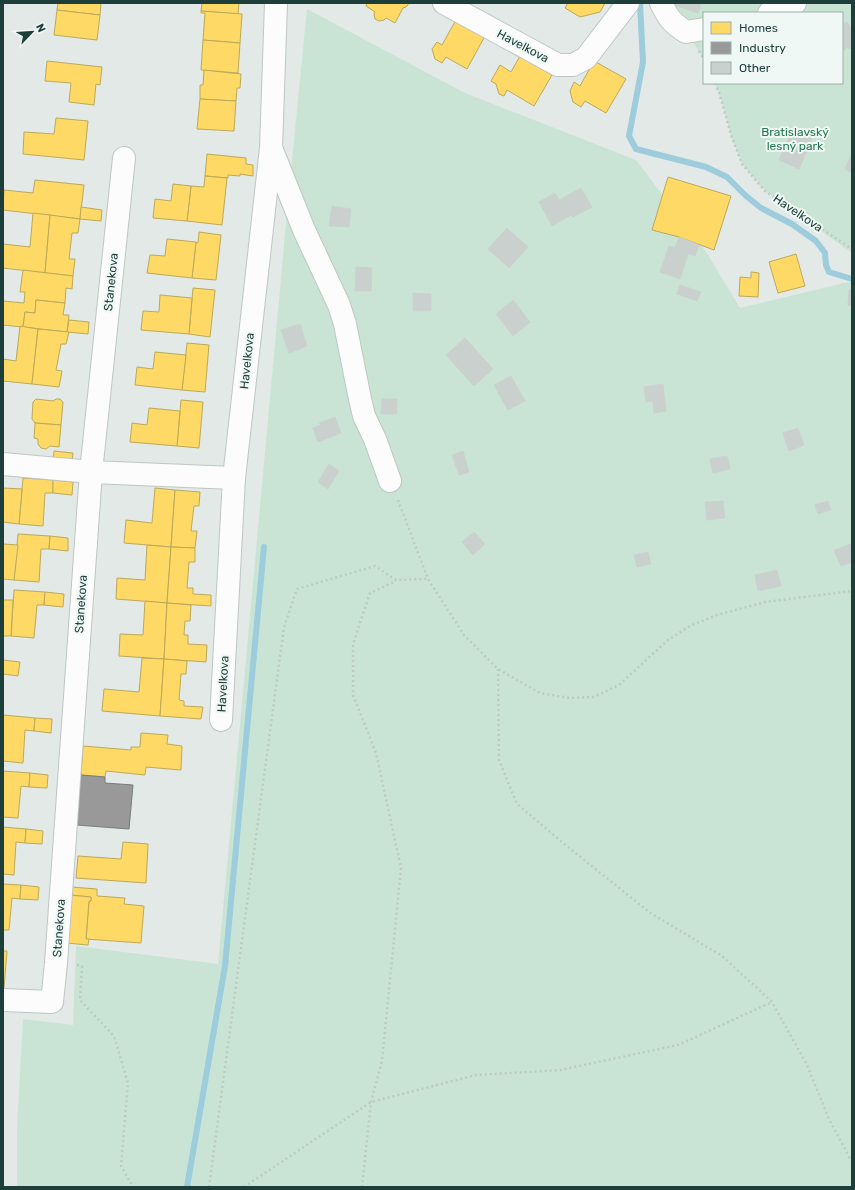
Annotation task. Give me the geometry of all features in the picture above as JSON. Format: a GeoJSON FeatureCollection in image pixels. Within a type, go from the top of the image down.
{"type":"FeatureCollection","features":[{"type":"Feature","properties":{"kind":"street","name":"Havelkova"},"geometry":{"type":"LineString","coordinates":[[221,720],[234,478],[271,148],[276,3]]}},
{"type":"Feature","properties":{"kind":"street","name":"Havelkova"},"geometry":{"type":"LineString","coordinates":[[444,3],[558,65],[573,65],[586,58],[628,3]]}},
{"type":"Feature","properties":{"kind":"street"},"geometry":{"type":"LineString","coordinates":[[661,3],[666,14],[674,25],[695,31]]}},
{"type":"Feature","properties":{"kind":"street"},"geometry":{"type":"LineString","coordinates":[[772,12],[795,3]]}},
{"type":"Feature","properties":{"kind":"street"},"geometry":{"type":"LineString","coordinates":[[271,148],[304,230],[339,306],[345,324],[363,410],[390,481]]}},
{"type":"Feature","properties":{"kind":"street","name":"Stanekova"},"geometry":{"type":"LineString","coordinates":[[3,1000],[52,1002],[91,472],[124,158]]}},
{"type":"Feature","properties":{"kind":"street"},"geometry":{"type":"LineString","coordinates":[[3,464],[91,472],[234,478]]}},
{"type":"Feature","properties":{"kind":"path","name":"Havelkova"},"geometry":{"type":"LineString","coordinates":[[715,84],[731,135],[742,164],[765,191],[852,249]]}},
{"type":"Feature","properties":{"kind":"path"},"geometry":{"type":"LineString","coordinates":[[390,481],[428,579],[464,635],[498,669],[540,693],[570,698],[594,697],[619,685],[668,640],[690,626],[717,615],[765,602],[852,591]]}},
{"type":"Feature","properties":{"kind":"path"},"geometry":{"type":"LineString","coordinates":[[209,1187],[284,627],[297,589],[375,566],[396,580]]}},
{"type":"Feature","properties":{"kind":"path"},"geometry":{"type":"LineString","coordinates":[[362,1187],[371,1102],[382,1061],[401,868],[376,753],[353,695],[353,644],[370,593],[396,580],[428,579]]}},
{"type":"Feature","properties":{"kind":"path"},"geometry":{"type":"LineString","coordinates":[[498,669],[499,760],[517,804],[649,912],[722,956],[772,1002],[807,1065],[829,1119],[852,1162]]}},
{"type":"Feature","properties":{"kind":"path"},"geometry":{"type":"LineString","coordinates":[[80,1000],[114,1036],[128,1083],[121,1166],[133,1187]]}},
{"type":"Feature","properties":{"kind":"path"},"geometry":{"type":"LineString","coordinates":[[244,1187],[371,1102],[476,1075],[560,1070],[678,1045],[772,1002]]}},
{"type":"Feature","properties":{"kind":"green space","name":"Bratislavský lesný park"},"geometry":{"type":"Polygon","coordinates":[[[661,3],[852,3],[852,253],[765,191],[742,164],[731,135],[715,84],[843,84],[843,12],[703,12],[703,58],[686,32],[661,3]]]}},
{"type":"Feature","properties":{"kind":"green space"},"geometry":{"type":"Polygon","coordinates":[[[307,9],[465,93],[636,160],[708,255],[740,308],[852,281],[852,1187],[17,1187],[17,1127],[23,1019],[73,1025],[76,946],[218,964],[307,9]]]}},
{"type":"Feature","properties":{"kind":"building: Homes"},"geometry":{"type":"Polygon","coordinates":[[[58,3],[101,3],[100,15],[57,10],[58,3]]]}},
{"type":"Feature","properties":{"kind":"building: Homes"},"geometry":{"type":"Polygon","coordinates":[[[202,3],[239,3],[238,14],[201,11],[202,3]]]}},
{"type":"Feature","properties":{"kind":"building: Homes"},"geometry":{"type":"Polygon","coordinates":[[[367,3],[408,3],[408,5],[403,8],[395,23],[386,18],[379,21],[375,19],[375,12],[366,6],[367,3]]]}},
{"type":"Feature","properties":{"kind":"building: Homes"},"geometry":{"type":"Polygon","coordinates":[[[568,3],[605,3],[600,12],[580,17],[565,8],[568,3]]]}},
{"type":"Feature","properties":{"kind":"building: Homes"},"geometry":{"type":"Polygon","coordinates":[[[57,10],[100,15],[97,40],[54,35],[57,10]]]}},
{"type":"Feature","properties":{"kind":"building: Homes"},"geometry":{"type":"Polygon","coordinates":[[[201,11],[242,14],[240,43],[203,40],[205,13],[201,13],[201,11]]]}},
{"type":"Feature","properties":{"kind":"building: Homes"},"geometry":{"type":"Polygon","coordinates":[[[456,20],[485,36],[467,69],[446,57],[442,63],[435,59],[432,49],[437,42],[442,45],[456,20]]]}},
{"type":"Feature","properties":{"kind":"building: Homes"},"geometry":{"type":"Polygon","coordinates":[[[203,40],[240,43],[238,73],[201,70],[203,40]]]}},
{"type":"Feature","properties":{"kind":"building: Homes"},"geometry":{"type":"Polygon","coordinates":[[[520,56],[552,75],[534,106],[507,90],[504,96],[499,94],[496,84],[491,81],[500,65],[511,72],[520,56]]]}},
{"type":"Feature","properties":{"kind":"building: Homes"},"geometry":{"type":"Polygon","coordinates":[[[47,61],[102,67],[100,85],[96,84],[94,105],[69,102],[71,83],[45,81],[47,61]]]}},
{"type":"Feature","properties":{"kind":"building: Homes"},"geometry":{"type":"Polygon","coordinates":[[[594,61],[626,79],[606,113],[585,101],[581,107],[573,102],[570,91],[574,82],[580,86],[594,61]]]}},
{"type":"Feature","properties":{"kind":"building: Homes"},"geometry":{"type":"Polygon","coordinates":[[[204,70],[241,74],[240,88],[237,88],[236,101],[200,99],[200,85],[203,85],[204,70]]]}},
{"type":"Feature","properties":{"kind":"building: Homes"},"geometry":{"type":"Polygon","coordinates":[[[200,99],[236,101],[234,131],[197,129],[200,99]]]}},
{"type":"Feature","properties":{"kind":"building: Homes"},"geometry":{"type":"Polygon","coordinates":[[[56,118],[88,121],[84,160],[23,154],[24,132],[54,134],[56,118]]]}},
{"type":"Feature","properties":{"kind":"building: Homes"},"geometry":{"type":"Polygon","coordinates":[[[207,154],[246,158],[246,164],[253,165],[253,176],[240,174],[240,176],[228,175],[228,178],[205,176],[207,154]]]}},
{"type":"Feature","properties":{"kind":"building: Homes"},"geometry":{"type":"Polygon","coordinates":[[[205,176],[227,178],[222,225],[187,221],[191,186],[204,187],[205,176]]]}},
{"type":"Feature","properties":{"kind":"building: Homes"},"geometry":{"type":"Polygon","coordinates":[[[668,177],[731,196],[714,250],[679,237],[652,230],[668,177]]]}},
{"type":"Feature","properties":{"kind":"building: Homes"},"geometry":{"type":"Polygon","coordinates":[[[35,180],[84,185],[80,219],[3,210],[4,190],[33,193],[35,180]]]}},
{"type":"Feature","properties":{"kind":"building: Homes"},"geometry":{"type":"Polygon","coordinates":[[[173,184],[191,186],[187,221],[153,218],[155,199],[171,201],[173,184]]]}},
{"type":"Feature","properties":{"kind":"building: Homes"},"geometry":{"type":"Polygon","coordinates":[[[81,207],[102,210],[101,221],[80,219],[81,207]]]}},
{"type":"Feature","properties":{"kind":"building: Homes"},"geometry":{"type":"Polygon","coordinates":[[[33,213],[50,215],[45,273],[3,268],[3,244],[30,247],[33,213]]]}},
{"type":"Feature","properties":{"kind":"building: Homes"},"geometry":{"type":"Polygon","coordinates":[[[50,215],[80,219],[78,233],[72,233],[69,259],[75,259],[73,276],[45,273],[50,215]]]}},
{"type":"Feature","properties":{"kind":"building: Homes"},"geometry":{"type":"Polygon","coordinates":[[[199,232],[221,235],[216,280],[192,278],[196,242],[198,243],[199,232]]]}},
{"type":"Feature","properties":{"kind":"building: Homes"},"geometry":{"type":"Polygon","coordinates":[[[167,239],[196,242],[192,278],[147,273],[150,255],[165,256],[167,239]]]}},
{"type":"Feature","properties":{"kind":"building: Homes"},"geometry":{"type":"Polygon","coordinates":[[[796,254],[805,286],[778,293],[769,262],[796,254]]]}},
{"type":"Feature","properties":{"kind":"building: Homes"},"geometry":{"type":"Polygon","coordinates":[[[23,270],[73,276],[72,289],[66,288],[65,303],[36,300],[35,313],[25,312],[23,327],[3,325],[3,301],[24,303],[25,292],[20,292],[23,270]]]}},
{"type":"Feature","properties":{"kind":"building: Homes"},"geometry":{"type":"Polygon","coordinates":[[[751,272],[759,273],[758,297],[739,296],[740,277],[751,278],[751,272]]]}},
{"type":"Feature","properties":{"kind":"building: Homes"},"geometry":{"type":"Polygon","coordinates":[[[193,288],[215,290],[210,337],[189,334],[193,288]]]}},
{"type":"Feature","properties":{"kind":"building: Homes"},"geometry":{"type":"Polygon","coordinates":[[[160,295],[192,298],[189,334],[141,330],[143,311],[159,312],[160,295]]]}},
{"type":"Feature","properties":{"kind":"building: Homes"},"geometry":{"type":"Polygon","coordinates":[[[36,300],[65,303],[63,315],[69,315],[67,332],[23,327],[25,312],[35,313],[36,300]]]}},
{"type":"Feature","properties":{"kind":"building: Homes"},"geometry":{"type":"Polygon","coordinates":[[[69,320],[89,322],[88,334],[67,332],[69,320]]]}},
{"type":"Feature","properties":{"kind":"building: Homes"},"geometry":{"type":"Polygon","coordinates":[[[20,326],[38,329],[32,384],[3,381],[3,359],[16,361],[20,326]]]}},
{"type":"Feature","properties":{"kind":"building: Homes"},"geometry":{"type":"Polygon","coordinates":[[[38,329],[69,332],[66,344],[61,344],[56,370],[62,371],[59,387],[32,384],[38,329]]]}},
{"type":"Feature","properties":{"kind":"building: Homes"},"geometry":{"type":"Polygon","coordinates":[[[187,343],[209,345],[205,392],[182,390],[187,343]]]}},
{"type":"Feature","properties":{"kind":"building: Homes"},"geometry":{"type":"Polygon","coordinates":[[[155,352],[186,355],[182,390],[135,385],[137,367],[153,369],[155,352]]]}},
{"type":"Feature","properties":{"kind":"building: Homes"},"geometry":{"type":"Polygon","coordinates":[[[36,399],[53,401],[60,399],[63,402],[61,425],[35,423],[32,419],[33,402],[36,399]]]}},
{"type":"Feature","properties":{"kind":"building: Homes"},"geometry":{"type":"Polygon","coordinates":[[[181,400],[203,402],[199,448],[177,446],[181,400]]]}},
{"type":"Feature","properties":{"kind":"building: Homes"},"geometry":{"type":"Polygon","coordinates":[[[149,408],[180,411],[177,446],[130,442],[132,423],[147,425],[149,408]]]}},
{"type":"Feature","properties":{"kind":"building: Homes"},"geometry":{"type":"Polygon","coordinates":[[[35,423],[61,425],[59,447],[50,446],[46,449],[41,448],[38,444],[38,439],[34,438],[35,423]]]}},
{"type":"Feature","properties":{"kind":"building: Homes"},"geometry":{"type":"Polygon","coordinates":[[[54,451],[73,453],[72,464],[53,462],[54,451]]]}},
{"type":"Feature","properties":{"kind":"building: Homes"},"geometry":{"type":"Polygon","coordinates":[[[23,478],[53,480],[53,493],[45,493],[43,526],[19,524],[23,478]]]}},
{"type":"Feature","properties":{"kind":"building: Homes"},"geometry":{"type":"Polygon","coordinates":[[[53,480],[73,482],[72,495],[53,493],[53,480]]]}},
{"type":"Feature","properties":{"kind":"building: Homes"},"geometry":{"type":"Polygon","coordinates":[[[3,488],[22,489],[19,524],[3,522],[3,488]]]}},
{"type":"Feature","properties":{"kind":"building: Homes"},"geometry":{"type":"Polygon","coordinates":[[[155,488],[175,490],[171,547],[124,543],[126,520],[152,523],[155,488]]]}},
{"type":"Feature","properties":{"kind":"building: Homes"},"geometry":{"type":"Polygon","coordinates":[[[175,490],[200,492],[199,506],[194,506],[191,531],[197,531],[195,548],[171,547],[175,490]]]}},
{"type":"Feature","properties":{"kind":"building: Homes"},"geometry":{"type":"Polygon","coordinates":[[[18,534],[50,536],[49,549],[41,549],[39,582],[14,580],[18,534]]]}},
{"type":"Feature","properties":{"kind":"building: Homes"},"geometry":{"type":"Polygon","coordinates":[[[50,536],[68,538],[68,551],[49,549],[50,536]]]}},
{"type":"Feature","properties":{"kind":"building: Homes"},"geometry":{"type":"Polygon","coordinates":[[[3,544],[18,545],[14,580],[3,579],[3,544]]]}},
{"type":"Feature","properties":{"kind":"building: Homes"},"geometry":{"type":"Polygon","coordinates":[[[147,545],[171,547],[167,603],[116,599],[117,578],[145,580],[147,545]]]}},
{"type":"Feature","properties":{"kind":"building: Homes"},"geometry":{"type":"Polygon","coordinates":[[[171,547],[195,548],[195,562],[189,562],[187,588],[193,588],[193,594],[211,595],[211,606],[167,603],[171,547]]]}},
{"type":"Feature","properties":{"kind":"building: Homes"},"geometry":{"type":"Polygon","coordinates":[[[14,590],[45,592],[44,605],[37,605],[34,638],[11,636],[14,590]]]}},
{"type":"Feature","properties":{"kind":"building: Homes"},"geometry":{"type":"Polygon","coordinates":[[[45,592],[64,594],[63,607],[44,605],[45,592]]]}},
{"type":"Feature","properties":{"kind":"building: Homes"},"geometry":{"type":"Polygon","coordinates":[[[3,600],[13,600],[11,636],[3,636],[3,600]]]}},
{"type":"Feature","properties":{"kind":"building: Homes"},"geometry":{"type":"Polygon","coordinates":[[[145,601],[167,603],[164,659],[119,656],[120,634],[143,635],[145,601]]]}},
{"type":"Feature","properties":{"kind":"building: Homes"},"geometry":{"type":"Polygon","coordinates":[[[167,603],[191,605],[190,621],[185,621],[184,635],[188,635],[188,644],[207,645],[206,662],[164,659],[167,603]]]}},
{"type":"Feature","properties":{"kind":"building: Homes"},"geometry":{"type":"Polygon","coordinates":[[[142,658],[164,659],[160,716],[102,711],[104,689],[139,692],[142,658]]]}},
{"type":"Feature","properties":{"kind":"building: Homes"},"geometry":{"type":"Polygon","coordinates":[[[164,659],[187,661],[186,674],[181,674],[179,700],[184,701],[184,706],[203,707],[201,719],[160,716],[164,659]]]}},
{"type":"Feature","properties":{"kind":"building: Homes"},"geometry":{"type":"Polygon","coordinates":[[[3,660],[20,662],[18,676],[3,674],[3,660]]]}},
{"type":"Feature","properties":{"kind":"building: Homes"},"geometry":{"type":"Polygon","coordinates":[[[3,715],[35,718],[34,731],[25,730],[23,763],[3,761],[3,715]]]}},
{"type":"Feature","properties":{"kind":"building: Homes"},"geometry":{"type":"Polygon","coordinates":[[[35,718],[52,719],[51,733],[34,731],[35,718]]]}},
{"type":"Feature","properties":{"kind":"building: Homes"},"geometry":{"type":"Polygon","coordinates":[[[141,733],[168,735],[167,744],[182,746],[181,770],[146,767],[145,775],[106,771],[105,777],[81,775],[83,746],[131,750],[131,747],[140,747],[141,733]]]}},
{"type":"Feature","properties":{"kind":"building: Homes"},"geometry":{"type":"Polygon","coordinates":[[[3,771],[30,773],[29,787],[21,786],[18,818],[3,817],[3,771]]]}},
{"type":"Feature","properties":{"kind":"building: Homes"},"geometry":{"type":"Polygon","coordinates":[[[30,773],[48,775],[47,788],[29,787],[30,773]]]}},
{"type":"Feature","properties":{"kind":"building: Homes"},"geometry":{"type":"Polygon","coordinates":[[[3,827],[26,829],[25,843],[16,842],[14,875],[3,874],[3,827]]]}},
{"type":"Feature","properties":{"kind":"building: Homes"},"geometry":{"type":"Polygon","coordinates":[[[26,829],[43,831],[42,844],[25,843],[26,829]]]}},
{"type":"Feature","properties":{"kind":"building: Homes"},"geometry":{"type":"Polygon","coordinates":[[[123,842],[148,844],[146,883],[76,878],[78,856],[121,859],[123,842]]]}},
{"type":"Feature","properties":{"kind":"building: Homes"},"geometry":{"type":"Polygon","coordinates":[[[3,884],[21,885],[20,899],[12,898],[9,930],[3,930],[3,884]]]}},
{"type":"Feature","properties":{"kind":"building: Homes"},"geometry":{"type":"Polygon","coordinates":[[[21,885],[39,887],[38,900],[20,899],[21,885]]]}},
{"type":"Feature","properties":{"kind":"building: Homes"},"geometry":{"type":"Polygon","coordinates":[[[71,887],[97,889],[97,896],[125,898],[124,904],[144,906],[141,943],[86,939],[89,901],[91,901],[91,897],[70,895],[71,887]]]}},
{"type":"Feature","properties":{"kind":"building: Homes"},"geometry":{"type":"Polygon","coordinates":[[[70,895],[91,897],[91,901],[89,901],[86,939],[89,939],[88,945],[66,943],[70,895]]]}},
{"type":"Feature","properties":{"kind":"building: Homes"},"geometry":{"type":"Polygon","coordinates":[[[3,951],[7,951],[4,988],[3,988],[3,951]]]}},
{"type":"Feature","properties":{"kind":"building: Industry"},"geometry":{"type":"Polygon","coordinates":[[[81,775],[105,777],[105,783],[133,785],[129,829],[77,825],[81,775]]]}},
{"type":"Feature","properties":{"kind":"building: Other"},"geometry":{"type":"Polygon","coordinates":[[[674,3],[701,3],[698,13],[674,5],[674,3]]]}},
{"type":"Feature","properties":{"kind":"building: Other"},"geometry":{"type":"Polygon","coordinates":[[[847,22],[852,31],[852,47],[849,49],[848,47],[843,50],[843,24],[847,22]]]}},
{"type":"Feature","properties":{"kind":"building: Other"},"geometry":{"type":"Polygon","coordinates":[[[792,130],[812,139],[799,169],[779,160],[792,130]]]}},
{"type":"Feature","properties":{"kind":"building: Other"},"geometry":{"type":"Polygon","coordinates":[[[852,153],[852,173],[845,169],[852,153]]]}},
{"type":"Feature","properties":{"kind":"building: Other"},"geometry":{"type":"Polygon","coordinates":[[[581,188],[592,207],[573,217],[571,215],[552,226],[539,202],[555,193],[559,200],[581,188]]]}},
{"type":"Feature","properties":{"kind":"building: Other"},"geometry":{"type":"Polygon","coordinates":[[[332,206],[351,209],[349,227],[329,226],[332,206]]]}},
{"type":"Feature","properties":{"kind":"building: Other"},"geometry":{"type":"Polygon","coordinates":[[[507,228],[528,247],[509,268],[488,249],[507,228]]]}},
{"type":"Feature","properties":{"kind":"building: Other"},"geometry":{"type":"Polygon","coordinates":[[[679,237],[699,245],[695,256],[688,254],[680,279],[660,272],[669,246],[675,248],[679,237]]]}},
{"type":"Feature","properties":{"kind":"building: Other"},"geometry":{"type":"Polygon","coordinates":[[[356,267],[372,268],[371,291],[355,291],[356,267]]]}},
{"type":"Feature","properties":{"kind":"building: Other"},"geometry":{"type":"Polygon","coordinates":[[[680,285],[701,292],[697,301],[677,294],[680,285]]]}},
{"type":"Feature","properties":{"kind":"building: Other"},"geometry":{"type":"Polygon","coordinates":[[[849,289],[852,290],[852,306],[848,305],[849,289]]]}},
{"type":"Feature","properties":{"kind":"building: Other"},"geometry":{"type":"Polygon","coordinates":[[[413,293],[431,294],[431,311],[413,311],[413,293]]]}},
{"type":"Feature","properties":{"kind":"building: Other"},"geometry":{"type":"Polygon","coordinates":[[[513,300],[530,322],[513,336],[496,314],[513,300]]]}},
{"type":"Feature","properties":{"kind":"building: Other"},"geometry":{"type":"Polygon","coordinates":[[[300,324],[307,346],[289,353],[281,330],[300,324]]]}},
{"type":"Feature","properties":{"kind":"building: Other"},"geometry":{"type":"Polygon","coordinates":[[[465,338],[493,369],[474,386],[446,355],[465,338]]]}},
{"type":"Feature","properties":{"kind":"building: Other"},"geometry":{"type":"Polygon","coordinates":[[[511,376],[525,401],[508,410],[494,385],[511,376]]]}},
{"type":"Feature","properties":{"kind":"building: Other"},"geometry":{"type":"Polygon","coordinates":[[[663,384],[666,411],[654,413],[653,401],[646,402],[644,387],[663,384]]]}},
{"type":"Feature","properties":{"kind":"building: Other"},"geometry":{"type":"Polygon","coordinates":[[[382,399],[397,399],[397,414],[381,414],[382,399]]]}},
{"type":"Feature","properties":{"kind":"building: Other"},"geometry":{"type":"Polygon","coordinates":[[[335,417],[341,433],[318,442],[313,428],[321,425],[319,423],[335,417]]]}},
{"type":"Feature","properties":{"kind":"building: Other"},"geometry":{"type":"Polygon","coordinates":[[[798,428],[804,445],[789,451],[783,433],[798,428]]]}},
{"type":"Feature","properties":{"kind":"building: Other"},"geometry":{"type":"Polygon","coordinates":[[[463,451],[469,472],[459,475],[452,455],[463,451]]]}},
{"type":"Feature","properties":{"kind":"building: Other"},"geometry":{"type":"Polygon","coordinates":[[[727,456],[730,469],[713,473],[710,459],[727,456]]]}},
{"type":"Feature","properties":{"kind":"building: Other"},"geometry":{"type":"Polygon","coordinates":[[[329,464],[339,471],[328,489],[318,482],[329,464]]]}},
{"type":"Feature","properties":{"kind":"building: Other"},"geometry":{"type":"Polygon","coordinates":[[[723,501],[725,518],[707,520],[705,502],[723,501]]]}},
{"type":"Feature","properties":{"kind":"building: Other"},"geometry":{"type":"Polygon","coordinates":[[[828,501],[831,510],[818,514],[815,505],[828,501]]]}},
{"type":"Feature","properties":{"kind":"building: Other"},"geometry":{"type":"Polygon","coordinates":[[[474,532],[485,544],[473,555],[462,542],[474,532]]]}},
{"type":"Feature","properties":{"kind":"building: Other"},"geometry":{"type":"Polygon","coordinates":[[[851,544],[852,562],[841,566],[834,550],[851,544]]]}},
{"type":"Feature","properties":{"kind":"building: Other"},"geometry":{"type":"Polygon","coordinates":[[[648,552],[651,564],[637,567],[634,555],[648,552]]]}},
{"type":"Feature","properties":{"kind":"building: Other"},"geometry":{"type":"Polygon","coordinates":[[[777,570],[781,586],[758,591],[755,575],[777,570]]]}},
{"type":"Feature","properties":{"kind":"waterway"},"geometry":{"type":"LineString","coordinates":[[640,3],[643,62],[629,136],[636,149],[706,167],[727,177],[761,208],[792,224],[816,241],[825,253],[826,265],[829,272],[852,279]]}},
{"type":"Feature","properties":{"kind":"waterway"},"geometry":{"type":"LineString","coordinates":[[187,1187],[225,966],[264,547]]}}]}
